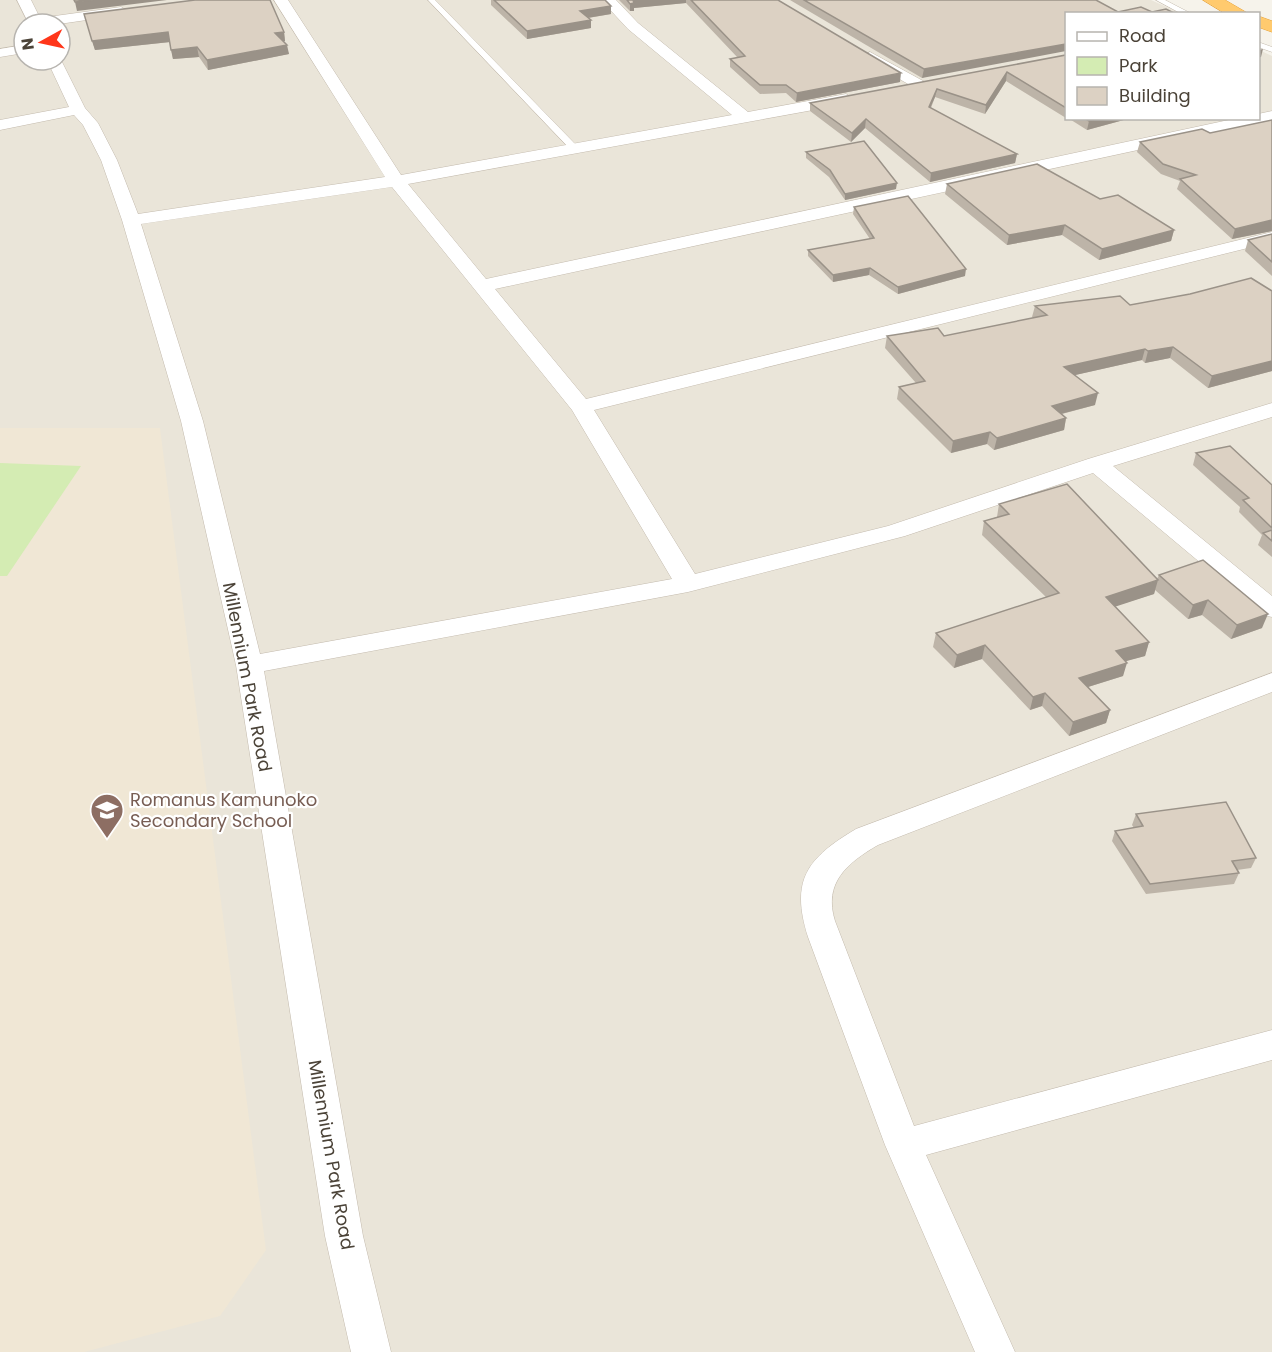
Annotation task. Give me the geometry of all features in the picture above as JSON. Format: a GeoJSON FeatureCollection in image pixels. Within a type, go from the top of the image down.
{"type":"FeatureCollection","features":[{"type":"Feature","properties":{"kind":"highway"},"geometry":{"type":"LineString","coordinates":[[1211,0],[1237,12]]}},
{"type":"Feature","properties":{"kind":"street"},"geometry":{"type":"LineString","coordinates":[[281,0],[396,181],[580,407],[688,584]]}},
{"type":"Feature","properties":{"kind":"street"},"geometry":{"type":"LineString","coordinates":[[608,0],[633,26],[745,118]]}},
{"type":"Feature","properties":{"kind":"street"},"geometry":{"type":"LineString","coordinates":[[72,19],[135,9]]}},
{"type":"Feature","properties":{"kind":"street"},"geometry":{"type":"LineString","coordinates":[[858,49],[925,84],[896,89]]}},
{"type":"Feature","properties":{"kind":"street","name":"Millennium Park Road"},"geometry":{"type":"LineString","coordinates":[[60,72],[78,110],[90,123],[109,160],[131,220],[192,421],[249,665],[344,1236],[371,1352]]}},
{"type":"Feature","properties":{"kind":"street"},"geometry":{"type":"LineString","coordinates":[[131,220],[396,181],[862,96]]}},
{"type":"Feature","properties":{"kind":"street"},"geometry":{"type":"LineString","coordinates":[[0,125],[78,110]]}},
{"type":"Feature","properties":{"kind":"street"},"geometry":{"type":"LineString","coordinates":[[482,286],[1248,120],[1272,133]]}},
{"type":"Feature","properties":{"kind":"street"},"geometry":{"type":"LineString","coordinates":[[580,407],[1272,237]]}},
{"type":"Feature","properties":{"kind":"street"},"geometry":{"type":"LineString","coordinates":[[249,665],[688,584],[896,531],[1096,464],[1272,410]]}},
{"type":"Feature","properties":{"kind":"street"},"geometry":{"type":"LineString","coordinates":[[1096,464],[1272,609]]}},
{"type":"Feature","properties":{"kind":"street"},"geometry":{"type":"LineString","coordinates":[[995,1352],[903,1145],[824,937],[815,904],[819,877],[839,854],[867,837],[1272,682]]}},
{"type":"Feature","properties":{"kind":"street"},"geometry":{"type":"LineString","coordinates":[[903,1145],[1272,1045]]}},
{"type":"Feature","properties":{"kind":"lane"},"geometry":{"type":"LineString","coordinates":[[431,0],[575,149]]}},
{"type":"Feature","properties":{"kind":"lane"},"geometry":{"type":"LineString","coordinates":[[1159,0],[1185,12]]}},
{"type":"Feature","properties":{"kind":"shaded area"},"geometry":{"type":"Polygon","coordinates":[[[0,0],[1151,0],[1178,12],[1065,12],[1065,120],[1260,120],[1260,50],[1272,56],[1272,1352],[0,1352],[0,0]]]}},
{"type":"Feature","properties":{"kind":"shaded area","name":"Romanus Kamunoko Secondary School"},"geometry":{"type":"Polygon","coordinates":[[[0,428],[160,428],[266,1250],[220,1316],[84,1352],[0,1352],[0,428]]]}},
{"type":"Feature","properties":{"kind":"green space"},"geometry":{"type":"Polygon","coordinates":[[[0,463],[81,466],[7,576],[0,576],[0,463]]]}},
{"type":"Feature","properties":{"kind":"building"},"geometry":{"type":"Polygon","coordinates":[[[195,0],[270,0],[284,32],[275,33],[287,45],[207,60],[197,47],[171,50],[168,32],[92,41],[84,14],[195,0]]]}},
{"type":"Feature","properties":{"kind":"building"},"geometry":{"type":"Polygon","coordinates":[[[494,0],[605,0],[611,6],[580,11],[591,20],[527,31],[494,0]]]}},
{"type":"Feature","properties":{"kind":"building"},"geometry":{"type":"Polygon","coordinates":[[[691,0],[778,0],[901,73],[797,93],[786,85],[760,85],[730,59],[745,56],[691,0]]]}},
{"type":"Feature","properties":{"kind":"building"},"geometry":{"type":"Polygon","coordinates":[[[804,0],[1096,0],[1118,12],[1065,12],[1065,44],[924,69],[804,0]]]}},
{"type":"Feature","properties":{"kind":"building"},"geometry":{"type":"Polygon","coordinates":[[[1141,7],[1152,12],[1118,12],[1141,7]]]}},
{"type":"Feature","properties":{"kind":"building"},"geometry":{"type":"Polygon","coordinates":[[[1166,9],[1172,12],[1152,12],[1166,9]]]}},
{"type":"Feature","properties":{"kind":"building"},"geometry":{"type":"Polygon","coordinates":[[[1065,55],[1065,107],[1007,72],[986,105],[937,89],[929,107],[1017,154],[931,173],[866,119],[852,133],[810,103],[1065,55]]]}},
{"type":"Feature","properties":{"kind":"building"},"geometry":{"type":"Polygon","coordinates":[[[1272,120],[1272,220],[1235,229],[1180,179],[1196,175],[1163,164],[1140,142],[1202,129],[1210,133],[1272,120]]]}},
{"type":"Feature","properties":{"kind":"building"},"geometry":{"type":"Polygon","coordinates":[[[864,141],[897,183],[845,194],[830,170],[806,152],[864,141]]]}},
{"type":"Feature","properties":{"kind":"building"},"geometry":{"type":"Polygon","coordinates":[[[1037,164],[1100,199],[1118,195],[1174,230],[1102,249],[1065,225],[1009,235],[947,184],[1037,164]]]}},
{"type":"Feature","properties":{"kind":"building"},"geometry":{"type":"Polygon","coordinates":[[[908,196],[966,269],[898,287],[870,268],[833,275],[808,250],[874,238],[854,207],[908,196]]]}},
{"type":"Feature","properties":{"kind":"building"},"geometry":{"type":"Polygon","coordinates":[[[1272,234],[1272,262],[1248,240],[1272,234]]]}},
{"type":"Feature","properties":{"kind":"building"},"geometry":{"type":"Polygon","coordinates":[[[1251,278],[1272,291],[1272,361],[1212,376],[1173,347],[1148,351],[1145,349],[1064,367],[1098,393],[1052,406],[1066,418],[997,438],[990,432],[953,441],[899,387],[925,381],[887,336],[938,328],[944,336],[1047,315],[1035,306],[1120,296],[1130,305],[1190,294],[1251,278]]]}},
{"type":"Feature","properties":{"kind":"building"},"geometry":{"type":"Polygon","coordinates":[[[1230,446],[1272,485],[1272,528],[1243,500],[1249,498],[1196,453],[1230,446]]]}},
{"type":"Feature","properties":{"kind":"building"},"geometry":{"type":"Polygon","coordinates":[[[1067,484],[1158,580],[1106,597],[1149,642],[1116,651],[1127,663],[1079,678],[1110,710],[1073,722],[1045,693],[1033,697],[985,645],[957,655],[936,633],[1059,593],[984,521],[1009,514],[999,504],[1067,484]]]}},
{"type":"Feature","properties":{"kind":"building"},"geometry":{"type":"Polygon","coordinates":[[[1272,530],[1272,541],[1263,533],[1272,530]]]}},
{"type":"Feature","properties":{"kind":"building"},"geometry":{"type":"Polygon","coordinates":[[[1203,560],[1268,614],[1237,625],[1208,600],[1193,605],[1159,575],[1203,560]]]}},
{"type":"Feature","properties":{"kind":"building"},"geometry":{"type":"Polygon","coordinates":[[[1226,802],[1256,858],[1232,861],[1239,873],[1150,884],[1115,831],[1143,826],[1136,814],[1226,802]]]}},
{"type":"Feature","properties":{"kind":"place","name":"Romanus Kamunoko Secondary School"},"geometry":{"type":"Point","coordinates":[107,839]}}]}
